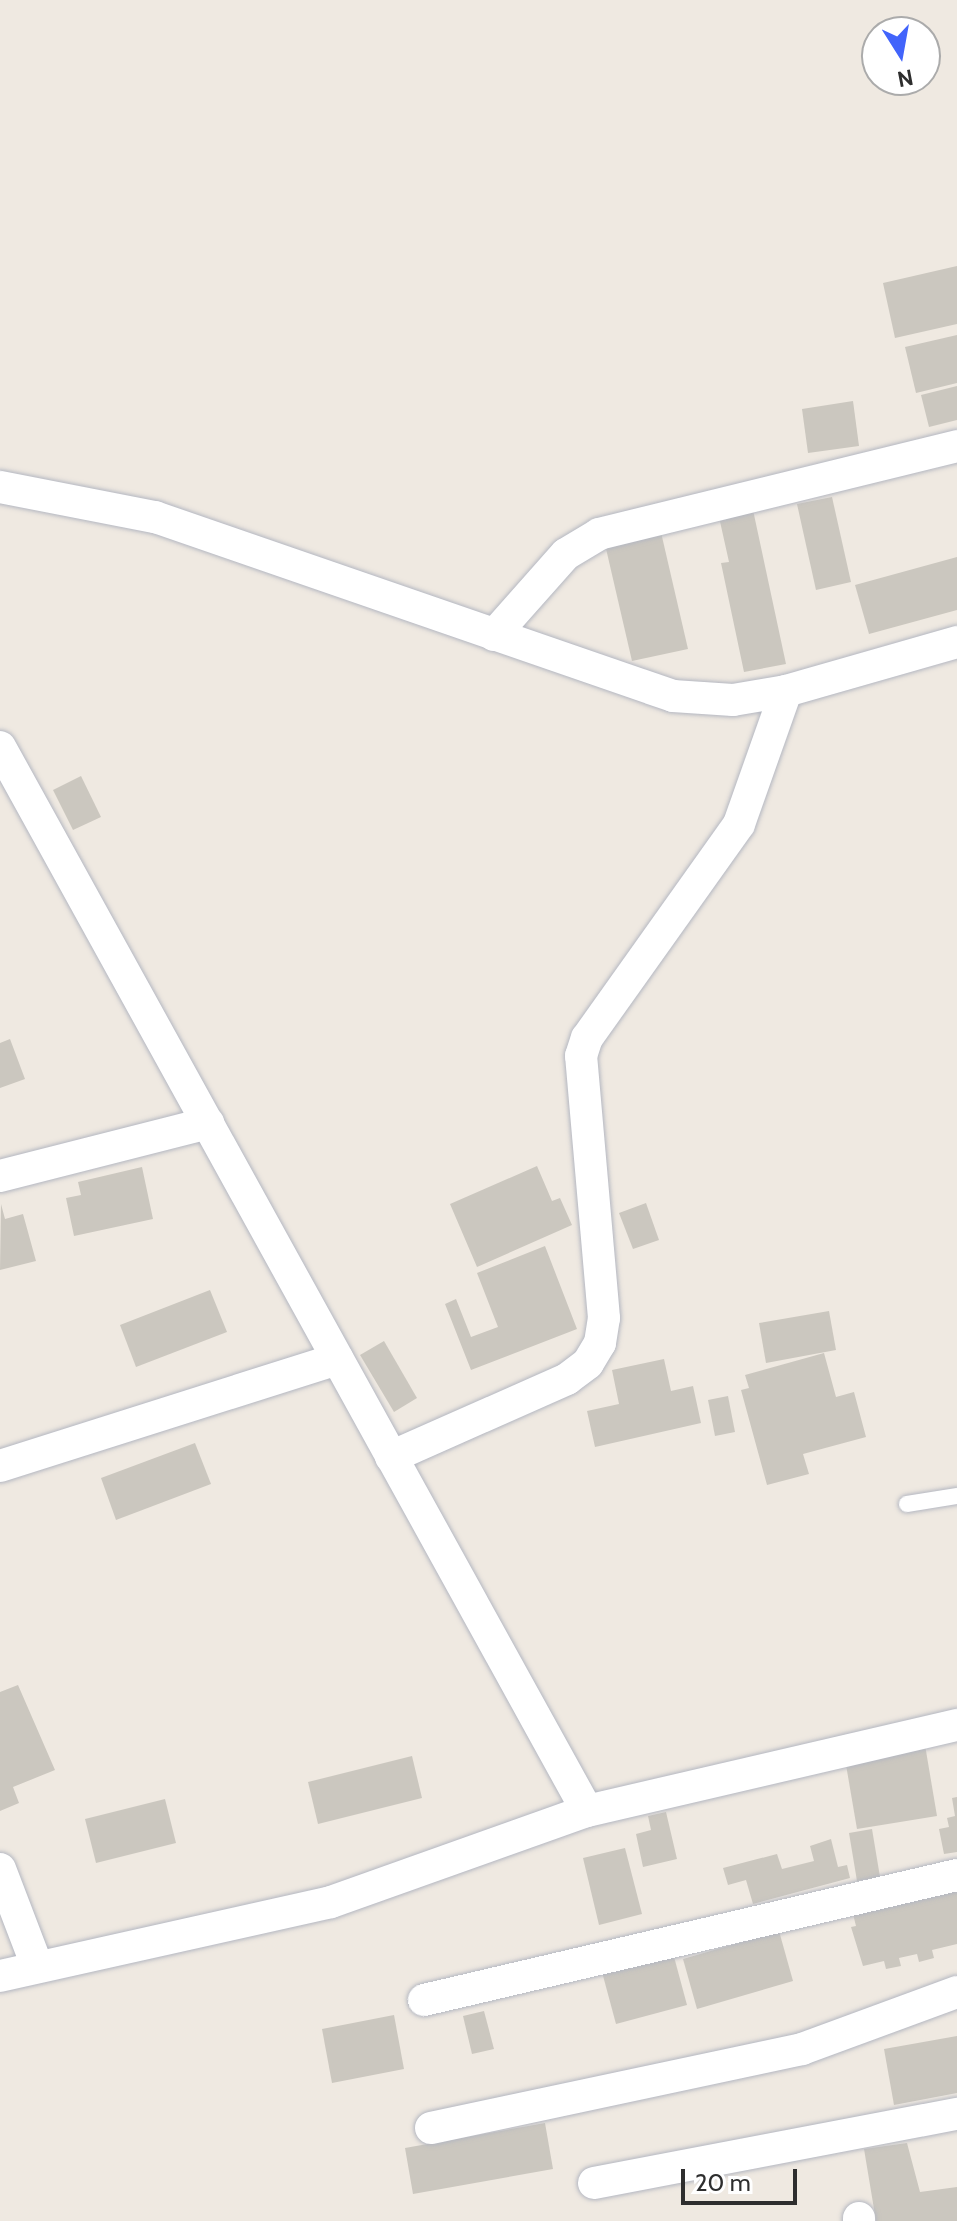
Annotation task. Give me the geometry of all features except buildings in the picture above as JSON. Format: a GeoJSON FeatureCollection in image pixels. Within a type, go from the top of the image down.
{"type":"FeatureCollection","features":[{"type":"Feature","properties":{"kind":"street"},"geometry":{"type":"LineString","coordinates":[[494,635],[566,554],[599,534],[957,446]]}},
{"type":"Feature","properties":{"kind":"street"},"geometry":{"type":"LineString","coordinates":[[0,487],[155,517],[673,696],[733,700],[786,691],[957,642]]}},
{"type":"Feature","properties":{"kind":"street"},"geometry":{"type":"LineString","coordinates":[[391,1457],[567,1379],[588,1363],[600,1343],[604,1318],[581,1056],[587,1038],[739,824],[786,691]]}},
{"type":"Feature","properties":{"kind":"street"},"geometry":{"type":"LineString","coordinates":[[0,747],[587,1811]]}},
{"type":"Feature","properties":{"kind":"street"},"geometry":{"type":"LineString","coordinates":[[0,1176],[208,1123]]}},
{"type":"Feature","properties":{"kind":"street"},"geometry":{"type":"LineString","coordinates":[[0,1466],[337,1359]]}},
{"type":"Feature","properties":{"kind":"street"},"geometry":{"type":"LineString","coordinates":[[0,1976],[331,1902],[587,1811],[957,1725]]}},
{"type":"Feature","properties":{"kind":"street"},"geometry":{"type":"LineString","coordinates":[[0,1869],[37,1966]]}},
{"type":"Feature","properties":{"kind":"street"},"geometry":{"type":"LineString","coordinates":[[424,2000],[957,1875]]}},
{"type":"Feature","properties":{"kind":"street"},"geometry":{"type":"LineString","coordinates":[[431,2128],[802,2049],[957,1992]]}},
{"type":"Feature","properties":{"kind":"street"},"geometry":{"type":"LineString","coordinates":[[594,2183],[957,2114]]}},
{"type":"Feature","properties":{"kind":"lane"},"geometry":{"type":"LineString","coordinates":[[907,1504],[957,1496]]}}]}
